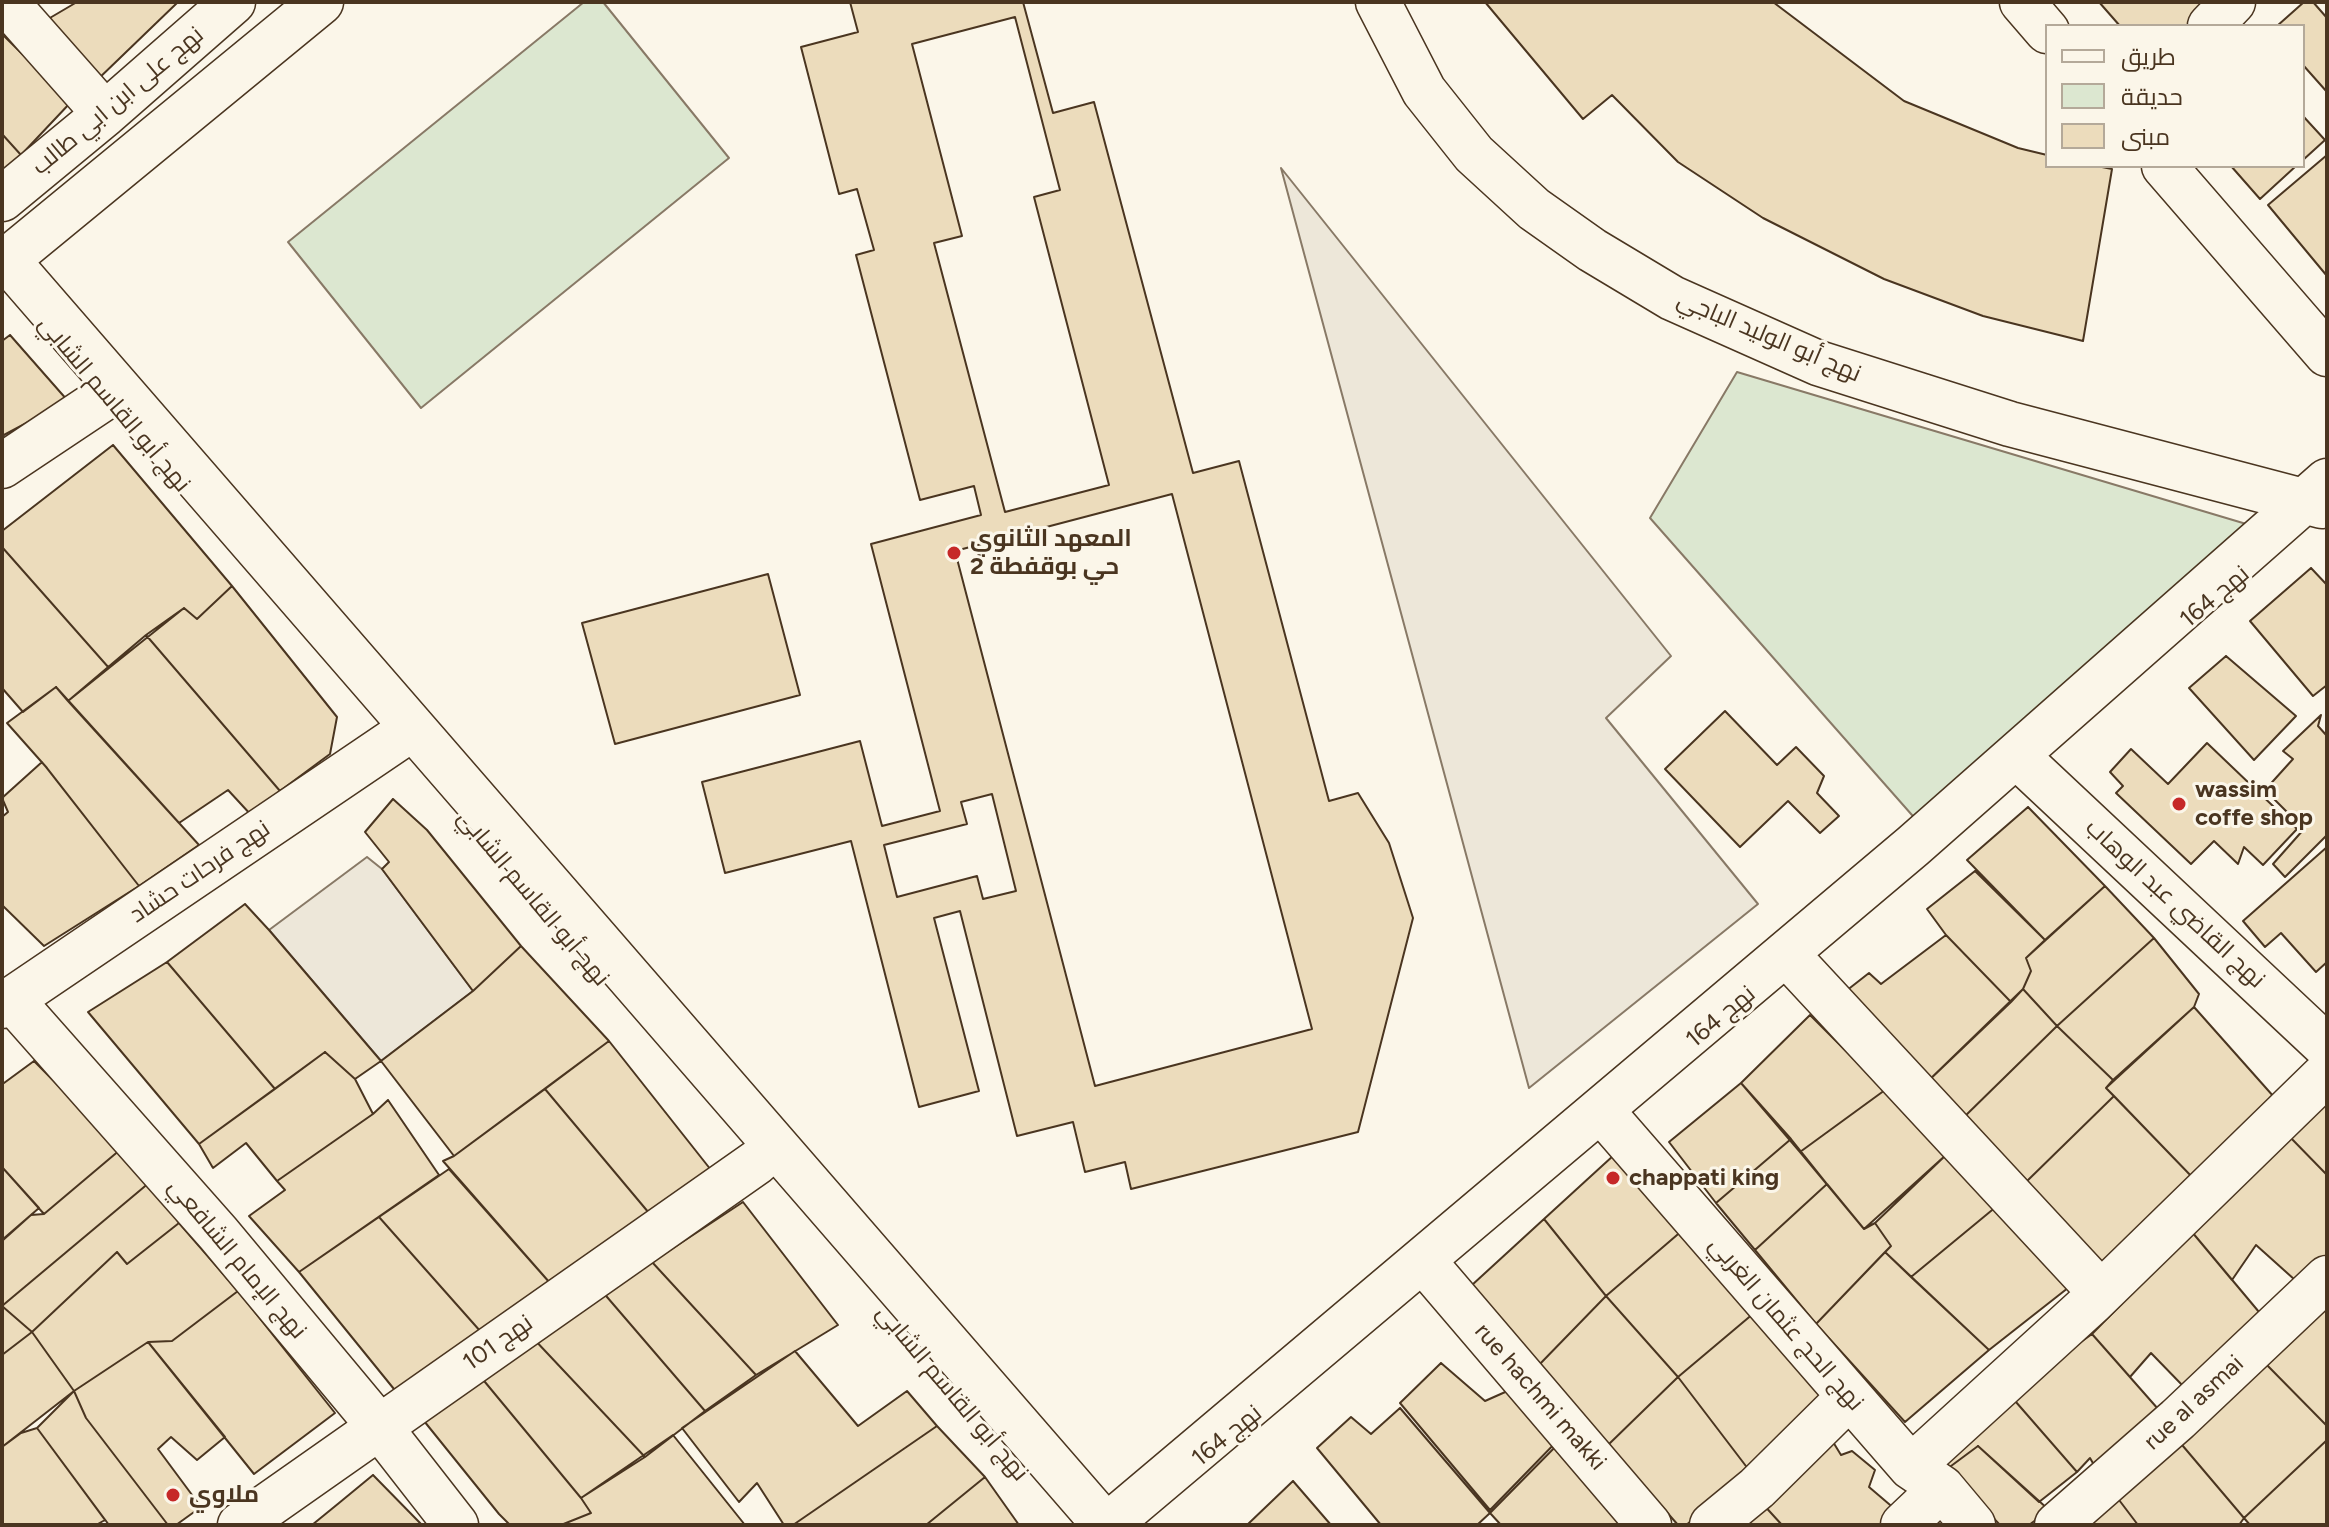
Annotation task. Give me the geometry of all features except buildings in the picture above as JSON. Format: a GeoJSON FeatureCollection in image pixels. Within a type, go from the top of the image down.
{"type":"FeatureCollection","features":[{"type":"Feature","properties":{"kind":"street"},"geometry":{"type":"LineString","coordinates":[[6,2],[105,114]]}},
{"type":"Feature","properties":{"kind":"street","name":"نهج على ابن ابي طالب"},"geometry":{"type":"LineString","coordinates":[[2,199],[233,2]]}},
{"type":"Feature","properties":{"kind":"street"},"geometry":{"type":"LineString","coordinates":[[321,2],[7,260],[1106,1525],[2320,507]]}},
{"type":"Feature","properties":{"kind":"street","name":"نهج أبو الوليد الباجي"},"geometry":{"type":"LineString","coordinates":[[1378,2],[1424,91],[1474,154],[1534,209],[1592,250],[1672,298],[1833,368],[2010,424],[2320,507]]}},
{"type":"Feature","properties":{"kind":"street"},"geometry":{"type":"LineString","coordinates":[[2022,2],[2045,29]]}},
{"type":"Feature","properties":{"kind":"street"},"geometry":{"type":"LineString","coordinates":[[2050,2],[2069,24]]}},
{"type":"Feature","properties":{"kind":"street"},"geometry":{"type":"LineString","coordinates":[[2212,24],[2233,2]]}},
{"type":"Feature","properties":{"kind":"street"},"geometry":{"type":"LineString","coordinates":[[2166,168],[2325,328]]}},
{"type":"Feature","properties":{"kind":"street"},"geometry":{"type":"LineString","coordinates":[[2192,168],[2325,328]]}},
{"type":"Feature","properties":{"kind":"street","name":"نهج أبو القاسم الشابي"},"geometry":{"type":"LineString","coordinates":[[2,271],[1064,1525]]}},
{"type":"Feature","properties":{"kind":"street"},"geometry":{"type":"LineString","coordinates":[[2,466],[107,396]]}},
{"type":"Feature","properties":{"kind":"street","name":"نهج 164"},"geometry":{"type":"LineString","coordinates":[[1118,1525],[1431,1270],[1605,1115],[2320,507]]}},
{"type":"Feature","properties":{"kind":"street","name":"نهج فرحات حشاد"},"geometry":{"type":"LineString","coordinates":[[6,1002],[398,738]]}},
{"type":"Feature","properties":{"kind":"street","name":"نهج القاضي عبد الوهاب"},"geometry":{"type":"LineString","coordinates":[[2022,761],[2327,1047]]}},
{"type":"Feature","properties":{"kind":"street"},"geometry":{"type":"LineString","coordinates":[[1790,958],[2101,1293]]}},
{"type":"Feature","properties":{"kind":"street","name":"نهج الإمام الشافعي"},"geometry":{"type":"LineString","coordinates":[[6,1002],[218,1233],[378,1425],[456,1525]]}},
{"type":"Feature","properties":{"kind":"street"},"geometry":{"type":"LineString","coordinates":[[1903,1525],[1926,1478],[2101,1293],[2327,1073]]}},
{"type":"Feature","properties":{"kind":"street","name":"نهج الحج عثمان الغربي"},"geometry":{"type":"LineString","coordinates":[[1605,1115],[1849,1397],[1973,1525]]}},
{"type":"Feature","properties":{"kind":"street","name":"نهج 101"},"geometry":{"type":"LineString","coordinates":[[240,1525],[378,1425],[757,1162]]}},
{"type":"Feature","properties":{"kind":"street","name":"rue hachmi makki"},"geometry":{"type":"LineString","coordinates":[[1431,1270],[1649,1525]]}},
{"type":"Feature","properties":{"kind":"street","name":"rue al asmai"},"geometry":{"type":"LineString","coordinates":[[2057,1525],[2178,1419],[2327,1278]]}},
{"type":"Feature","properties":{"kind":"street"},"geometry":{"type":"LineString","coordinates":[[1712,1525],[1757,1488],[1849,1397]]}},
{"type":"Feature","properties":{"kind":"green space"},"geometry":{"type":"Polygon","coordinates":[[[584,2],[603,2],[729,158],[421,408],[288,242],[584,2]]]}},
{"type":"Feature","properties":{"kind":"green space"},"geometry":{"type":"Polygon","coordinates":[[[1737,372],[2253,526],[1919,823],[1650,518],[1737,372]]]}},
{"type":"Feature","properties":{"kind":"shaded area"},"geometry":{"type":"Polygon","coordinates":[[[1281,168],[1671,656],[1606,718],[1758,904],[1529,1088],[1281,168]]]}},
{"type":"Feature","properties":{"kind":"shaded area"},"geometry":{"type":"Polygon","coordinates":[[[367,857],[382,869],[473,991],[381,1061],[269,930],[367,857]]]}},
{"type":"Feature","properties":{"kind":"place","name":"المعهد الثانوي حي بوقفطة 2"},"geometry":{"type":"Point","coordinates":[954,553]}},
{"type":"Feature","properties":{"kind":"place","name":"wassim coffe shop"},"geometry":{"type":"Point","coordinates":[2179,804]}},
{"type":"Feature","properties":{"kind":"place","name":"chappati king"},"geometry":{"type":"Point","coordinates":[1613,1178]}},
{"type":"Feature","properties":{"kind":"place","name":"ملاوي"},"geometry":{"type":"Point","coordinates":[173,1495]}}]}
